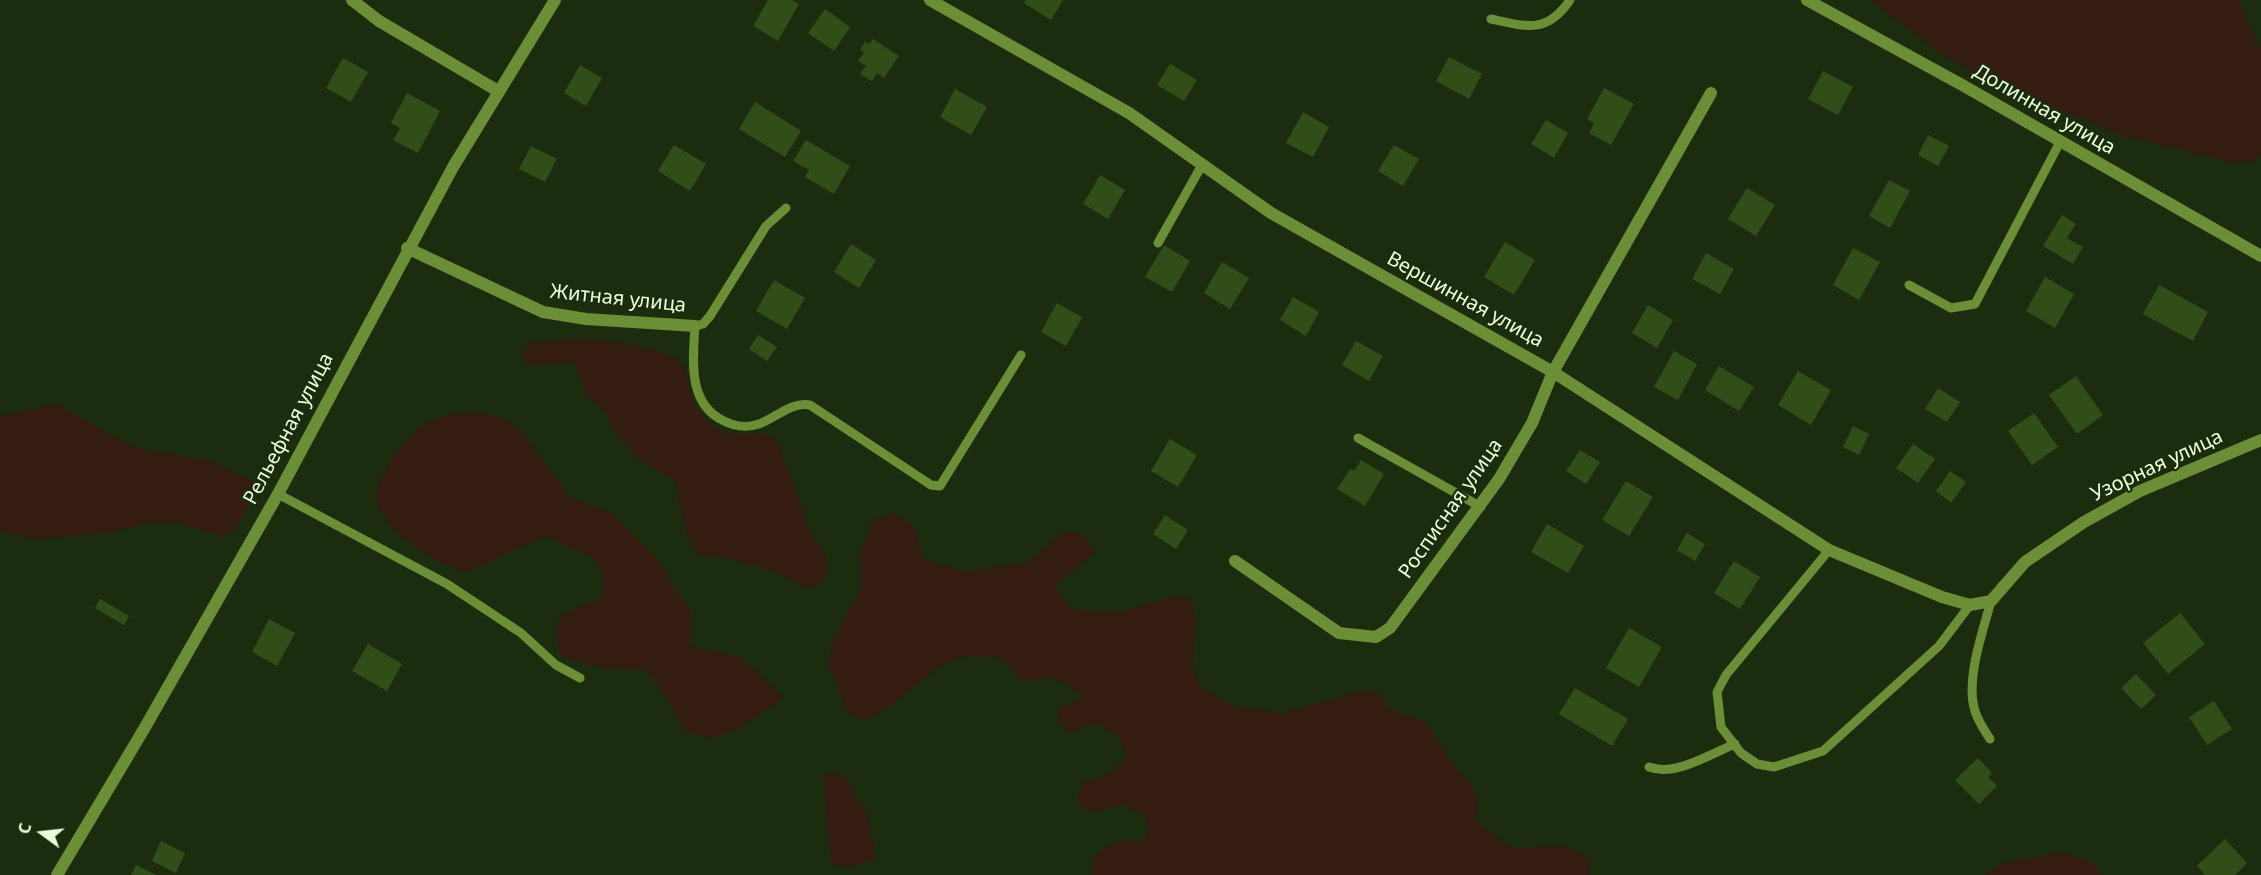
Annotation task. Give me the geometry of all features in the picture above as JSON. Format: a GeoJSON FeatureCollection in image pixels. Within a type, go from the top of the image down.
{"type":"FeatureCollection","features":[{"type":"Feature","properties":{"kind":"street"},"geometry":{"type":"LineString","coordinates":[[352,0],[379,21],[498,91]]}},
{"type":"Feature","properties":{"kind":"street","name":"Рельефная улица"},"geometry":{"type":"LineString","coordinates":[[57,875],[144,729],[278,494],[407,248],[498,91],[555,0]]}},
{"type":"Feature","properties":{"kind":"street","name":"Вершинная улица"},"geometry":{"type":"LineString","coordinates":[[930,0],[1129,113],[1271,213],[1553,372],[1829,550],[1899,580],[1970,605]]}},
{"type":"Feature","properties":{"kind":"street","name":"Долинная улица"},"geometry":{"type":"LineString","coordinates":[[1807,0],[1964,86],[2261,256]]}},
{"type":"Feature","properties":{"kind":"street","name":"Росписная улица"},"geometry":{"type":"LineString","coordinates":[[1235,561],[1339,633],[1376,637],[1390,628],[1481,507],[1532,423],[1553,372],[1711,93]]}},
{"type":"Feature","properties":{"kind":"street","name":"Житная улица"},"geometry":{"type":"LineString","coordinates":[[407,248],[543,312],[586,319],[695,326]]}},
{"type":"Feature","properties":{"kind":"street","name":"Узорная улица"},"geometry":{"type":"LineString","coordinates":[[1991,601],[2025,562],[2057,538],[2140,491],[2261,440]]}},
{"type":"Feature","properties":{"kind":"street"},"geometry":{"type":"LineString","coordinates":[[1970,605],[1991,601]]}},
{"type":"Feature","properties":{"kind":"lane"},"geometry":{"type":"LineString","coordinates":[[1491,19],[1521,26],[1541,26],[1559,17],[1570,0]]}},
{"type":"Feature","properties":{"kind":"lane"},"geometry":{"type":"LineString","coordinates":[[1909,285],[1951,308],[1975,304],[2060,142]]}},
{"type":"Feature","properties":{"kind":"lane"},"geometry":{"type":"LineString","coordinates":[[1158,243],[1202,165]]}},
{"type":"Feature","properties":{"kind":"lane"},"geometry":{"type":"LineString","coordinates":[[786,208],[766,226],[704,324],[695,326],[694,380],[698,394],[707,408],[719,419],[732,425],[746,427],[770,419],[795,405],[810,405],[935,486],[944,482],[1021,355]]}},
{"type":"Feature","properties":{"kind":"lane"},"geometry":{"type":"LineString","coordinates":[[1358,438],[1481,507]]}},
{"type":"Feature","properties":{"kind":"lane"},"geometry":{"type":"LineString","coordinates":[[278,494],[447,584],[521,633],[556,665],[580,678]]}},
{"type":"Feature","properties":{"kind":"lane"},"geometry":{"type":"LineString","coordinates":[[1829,550],[1725,675],[1717,692],[1721,727],[1756,764],[1774,767],[1823,751],[1939,646],[1970,605]]}},
{"type":"Feature","properties":{"kind":"lane"},"geometry":{"type":"LineString","coordinates":[[1990,739],[1974,709],[1973,690],[1975,663],[1991,601]]}},
{"type":"Feature","properties":{"kind":"lane"},"geometry":{"type":"LineString","coordinates":[[1649,767],[1660,771],[1672,770],[1735,744]]}},
{"type":"Feature","properties":{"kind":"shaded area"},"geometry":{"type":"Polygon","coordinates":[[[1871,0],[2238,0],[2261,50],[2261,155],[2252,162],[2234,163],[2124,136],[1997,83],[1944,56],[1871,0]]]}},
{"type":"Feature","properties":{"kind":"shaded area"},"geometry":{"type":"Polygon","coordinates":[[[582,338],[639,346],[669,355],[679,361],[685,369],[696,406],[712,425],[729,433],[773,437],[780,448],[812,536],[825,555],[828,572],[820,584],[807,588],[755,565],[699,555],[687,534],[675,481],[639,459],[610,426],[607,414],[587,395],[573,362],[528,366],[523,356],[529,343],[582,338]]]}},
{"type":"Feature","properties":{"kind":"shaded area"},"geometry":{"type":"Polygon","coordinates":[[[55,404],[133,447],[213,462],[253,481],[248,505],[241,521],[224,537],[174,522],[143,524],[113,532],[38,539],[0,532],[0,416],[55,404]]]}},
{"type":"Feature","properties":{"kind":"shaded area"},"geometry":{"type":"Polygon","coordinates":[[[459,413],[483,413],[509,421],[524,434],[568,496],[612,514],[657,559],[691,613],[691,646],[742,658],[783,698],[739,728],[712,738],[687,732],[657,683],[646,670],[606,669],[563,657],[557,641],[556,629],[559,621],[564,615],[603,596],[604,580],[596,559],[549,537],[536,540],[469,571],[444,564],[401,536],[390,524],[377,501],[382,478],[400,448],[423,425],[459,413]]]}},
{"type":"Feature","properties":{"kind":"shaded area"},"geometry":{"type":"Polygon","coordinates":[[[893,513],[914,527],[924,560],[966,571],[1027,563],[1067,530],[1086,536],[1094,552],[1054,587],[1071,609],[1114,612],[1172,598],[1191,599],[1196,626],[1192,660],[1199,685],[1230,705],[1280,713],[1367,690],[1377,691],[1389,709],[1427,723],[1452,764],[1469,782],[1477,798],[1476,821],[1513,849],[1555,846],[1575,850],[1591,862],[1589,875],[1092,875],[1094,855],[1117,841],[1145,840],[1149,828],[1146,817],[1125,805],[1088,812],[1078,801],[1081,784],[1110,773],[1127,756],[1118,736],[1095,722],[1068,733],[1058,721],[1059,708],[1080,698],[1080,693],[1056,678],[1022,681],[1000,657],[965,656],[940,666],[878,715],[862,720],[848,714],[828,663],[835,637],[862,586],[860,554],[872,521],[893,513]]]}},
{"type":"Feature","properties":{"kind":"shaded area"},"geometry":{"type":"Polygon","coordinates":[[[823,773],[845,776],[870,821],[876,860],[840,868],[831,860],[823,773]]]}},
{"type":"Feature","properties":{"kind":"shaded area"},"geometry":{"type":"Polygon","coordinates":[[[2060,853],[2087,859],[2103,875],[1987,875],[2003,863],[2060,853]]]}},
{"type":"Feature","properties":{"kind":"building"},"geometry":{"type":"Polygon","coordinates":[[[768,0],[792,0],[799,4],[778,41],[753,26],[768,0]]]}},
{"type":"Feature","properties":{"kind":"building"},"geometry":{"type":"Polygon","coordinates":[[[1026,0],[1063,0],[1051,20],[1024,3],[1026,0]]]}},
{"type":"Feature","properties":{"kind":"building"},"geometry":{"type":"Polygon","coordinates":[[[825,9],[850,27],[834,51],[808,33],[825,9]]]}},
{"type":"Feature","properties":{"kind":"building"},"geometry":{"type":"Polygon","coordinates":[[[873,39],[899,56],[884,78],[877,73],[872,81],[860,74],[866,66],[858,61],[864,52],[860,50],[865,42],[869,44],[873,39]]]}},
{"type":"Feature","properties":{"kind":"building"},"geometry":{"type":"Polygon","coordinates":[[[1449,57],[1482,74],[1469,99],[1436,81],[1449,57]]]}},
{"type":"Feature","properties":{"kind":"building"},"geometry":{"type":"Polygon","coordinates":[[[343,58],[368,72],[351,102],[326,88],[343,58]]]}},
{"type":"Feature","properties":{"kind":"building"},"geometry":{"type":"Polygon","coordinates":[[[1170,64],[1197,80],[1184,101],[1157,85],[1170,64]]]}},
{"type":"Feature","properties":{"kind":"building"},"geometry":{"type":"Polygon","coordinates":[[[580,65],[602,78],[586,106],[564,93],[580,65]]]}},
{"type":"Feature","properties":{"kind":"building"},"geometry":{"type":"Polygon","coordinates":[[[1823,71],[1853,87],[1838,115],[1808,99],[1823,71]]]}},
{"type":"Feature","properties":{"kind":"building"},"geometry":{"type":"Polygon","coordinates":[[[1604,88],[1634,104],[1611,145],[1589,133],[1594,123],[1587,119],[1604,88]]]}},
{"type":"Feature","properties":{"kind":"building"},"geometry":{"type":"Polygon","coordinates":[[[955,89],[987,107],[971,135],[940,117],[955,89]]]}},
{"type":"Feature","properties":{"kind":"building"},"geometry":{"type":"Polygon","coordinates":[[[407,93],[440,111],[418,153],[393,140],[400,128],[391,123],[407,93]]]}},
{"type":"Feature","properties":{"kind":"building"},"geometry":{"type":"Polygon","coordinates":[[[755,102],[801,131],[785,157],[739,129],[755,102]]]}},
{"type":"Feature","properties":{"kind":"building"},"geometry":{"type":"Polygon","coordinates":[[[1303,112],[1329,127],[1313,157],[1286,143],[1303,112]]]}},
{"type":"Feature","properties":{"kind":"building"},"geometry":{"type":"Polygon","coordinates":[[[1546,120],[1568,133],[1554,158],[1531,144],[1546,120]]]}},
{"type":"Feature","properties":{"kind":"building"},"geometry":{"type":"Polygon","coordinates":[[[1928,135],[1949,146],[1938,166],[1918,155],[1928,135]]]}},
{"type":"Feature","properties":{"kind":"building"},"geometry":{"type":"Polygon","coordinates":[[[806,140],[850,166],[834,194],[805,177],[809,170],[793,161],[806,140]]]}},
{"type":"Feature","properties":{"kind":"building"},"geometry":{"type":"Polygon","coordinates":[[[674,145],[706,164],[690,191],[658,171],[674,145]]]}},
{"type":"Feature","properties":{"kind":"building"},"geometry":{"type":"Polygon","coordinates":[[[1394,145],[1419,159],[1403,186],[1378,171],[1394,145]]]}},
{"type":"Feature","properties":{"kind":"building"},"geometry":{"type":"Polygon","coordinates":[[[531,146],[557,159],[545,182],[519,169],[531,146]]]}},
{"type":"Feature","properties":{"kind":"building"},"geometry":{"type":"Polygon","coordinates":[[[1100,175],[1125,190],[1108,219],[1083,204],[1100,175]]]}},
{"type":"Feature","properties":{"kind":"building"},"geometry":{"type":"Polygon","coordinates":[[[1889,180],[1910,191],[1890,228],[1869,216],[1889,180]]]}},
{"type":"Feature","properties":{"kind":"building"},"geometry":{"type":"Polygon","coordinates":[[[1747,188],[1775,205],[1756,236],[1728,219],[1747,188]]]}},
{"type":"Feature","properties":{"kind":"building"},"geometry":{"type":"Polygon","coordinates":[[[2062,215],[2076,224],[2067,238],[2083,247],[2073,264],[2043,246],[2062,215]]]}},
{"type":"Feature","properties":{"kind":"building"},"geometry":{"type":"Polygon","coordinates":[[[1505,242],[1535,260],[1514,295],[1484,277],[1505,242]]]}},
{"type":"Feature","properties":{"kind":"building"},"geometry":{"type":"Polygon","coordinates":[[[851,244],[876,260],[859,288],[834,272],[851,244]]]}},
{"type":"Feature","properties":{"kind":"building"},"geometry":{"type":"Polygon","coordinates":[[[1164,245],[1190,261],[1172,292],[1145,277],[1164,245]]]}},
{"type":"Feature","properties":{"kind":"building"},"geometry":{"type":"Polygon","coordinates":[[[1853,248],[1880,262],[1859,300],[1833,285],[1853,248]]]}},
{"type":"Feature","properties":{"kind":"building"},"geometry":{"type":"Polygon","coordinates":[[[1706,253],[1734,269],[1720,294],[1692,279],[1706,253]]]}},
{"type":"Feature","properties":{"kind":"building"},"geometry":{"type":"Polygon","coordinates":[[[1222,262],[1249,278],[1230,309],[1204,293],[1222,262]]]}},
{"type":"Feature","properties":{"kind":"building"},"geometry":{"type":"Polygon","coordinates":[[[2045,277],[2074,294],[2055,328],[2026,311],[2045,277]]]}},
{"type":"Feature","properties":{"kind":"building"},"geometry":{"type":"Polygon","coordinates":[[[774,280],[805,298],[787,329],[756,311],[774,280]]]}},
{"type":"Feature","properties":{"kind":"building"},"geometry":{"type":"Polygon","coordinates":[[[2159,285],[2208,312],[2193,341],[2143,314],[2159,285]]]}},
{"type":"Feature","properties":{"kind":"building"},"geometry":{"type":"Polygon","coordinates":[[[1293,297],[1319,312],[1306,336],[1280,320],[1293,297]]]}},
{"type":"Feature","properties":{"kind":"building"},"geometry":{"type":"Polygon","coordinates":[[[1057,303],[1082,317],[1066,346],[1041,332],[1057,303]]]}},
{"type":"Feature","properties":{"kind":"building"},"geometry":{"type":"Polygon","coordinates":[[[1648,305],[1673,320],[1657,348],[1632,333],[1648,305]]]}},
{"type":"Feature","properties":{"kind":"building"},"geometry":{"type":"Polygon","coordinates":[[[758,335],[777,347],[767,361],[749,349],[758,335]]]}},
{"type":"Feature","properties":{"kind":"building"},"geometry":{"type":"Polygon","coordinates":[[[1356,341],[1383,356],[1369,381],[1342,365],[1356,341]]]}},
{"type":"Feature","properties":{"kind":"building"},"geometry":{"type":"Polygon","coordinates":[[[1674,351],[1697,364],[1678,400],[1654,387],[1674,351]]]}},
{"type":"Feature","properties":{"kind":"building"},"geometry":{"type":"Polygon","coordinates":[[[1719,366],[1754,387],[1739,411],[1705,390],[1719,366]]]}},
{"type":"Feature","properties":{"kind":"building"},"geometry":{"type":"Polygon","coordinates":[[[1798,371],[1831,390],[1811,425],[1778,405],[1798,371]]]}},
{"type":"Feature","properties":{"kind":"building"},"geometry":{"type":"Polygon","coordinates":[[[2076,376],[2103,415],[2077,434],[2049,395],[2076,376]]]}},
{"type":"Feature","properties":{"kind":"building"},"geometry":{"type":"Polygon","coordinates":[[[1938,388],[1960,402],[1947,422],[1925,409],[1938,388]]]}},
{"type":"Feature","properties":{"kind":"building"},"geometry":{"type":"Polygon","coordinates":[[[2034,413],[2058,447],[2032,465],[2008,431],[2034,413]]]}},
{"type":"Feature","properties":{"kind":"building"},"geometry":{"type":"Polygon","coordinates":[[[1853,426],[1869,434],[1859,455],[1843,447],[1853,426]]]}},
{"type":"Feature","properties":{"kind":"building"},"geometry":{"type":"Polygon","coordinates":[[[1170,439],[1197,455],[1178,487],[1151,471],[1170,439]]]}},
{"type":"Feature","properties":{"kind":"building"},"geometry":{"type":"Polygon","coordinates":[[[1913,444],[1935,459],[1918,483],[1896,468],[1913,444]]]}},
{"type":"Feature","properties":{"kind":"building"},"geometry":{"type":"Polygon","coordinates":[[[1580,450],[1600,462],[1586,484],[1566,471],[1580,450]]]}},
{"type":"Feature","properties":{"kind":"building"},"geometry":{"type":"Polygon","coordinates":[[[1361,460],[1384,474],[1365,506],[1337,489],[1350,469],[1354,471],[1361,460]]]}},
{"type":"Feature","properties":{"kind":"building"},"geometry":{"type":"Polygon","coordinates":[[[1950,471],[1966,482],[1951,503],[1936,491],[1950,471]]]}},
{"type":"Feature","properties":{"kind":"building"},"geometry":{"type":"Polygon","coordinates":[[[1626,481],[1653,497],[1629,536],[1602,520],[1626,481]]]}},
{"type":"Feature","properties":{"kind":"building"},"geometry":{"type":"Polygon","coordinates":[[[1165,515],[1188,530],[1176,549],[1153,534],[1165,515]]]}},
{"type":"Feature","properties":{"kind":"building"},"geometry":{"type":"Polygon","coordinates":[[[1547,524],[1584,546],[1568,573],[1531,552],[1547,524]]]}},
{"type":"Feature","properties":{"kind":"building"},"geometry":{"type":"Polygon","coordinates":[[[1687,533],[1705,544],[1695,561],[1677,550],[1687,533]]]}},
{"type":"Feature","properties":{"kind":"building"},"geometry":{"type":"Polygon","coordinates":[[[1734,561],[1760,577],[1740,609],[1714,593],[1734,561]]]}},
{"type":"Feature","properties":{"kind":"building"},"geometry":{"type":"Polygon","coordinates":[[[100,599],[129,616],[124,625],[95,608],[100,599]]]}},
{"type":"Feature","properties":{"kind":"building"},"geometry":{"type":"Polygon","coordinates":[[[2180,613],[2205,644],[2168,674],[2143,643],[2180,613]]]}},
{"type":"Feature","properties":{"kind":"building"},"geometry":{"type":"Polygon","coordinates":[[[269,619],[295,633],[277,666],[252,652],[269,619]]]}},
{"type":"Feature","properties":{"kind":"building"},"geometry":{"type":"Polygon","coordinates":[[[1629,628],[1662,647],[1639,687],[1606,668],[1629,628]]]}},
{"type":"Feature","properties":{"kind":"building"},"geometry":{"type":"Polygon","coordinates":[[[368,644],[402,664],[387,691],[352,671],[368,644]]]}},
{"type":"Feature","properties":{"kind":"building"},"geometry":{"type":"Polygon","coordinates":[[[2136,674],[2156,695],[2141,709],[2121,688],[2136,674]]]}},
{"type":"Feature","properties":{"kind":"building"},"geometry":{"type":"Polygon","coordinates":[[[1575,688],[1628,719],[1612,746],[1559,714],[1575,688]]]}},
{"type":"Feature","properties":{"kind":"building"},"geometry":{"type":"Polygon","coordinates":[[[2214,701],[2232,729],[2207,745],[2189,717],[2214,701]]]}},
{"type":"Feature","properties":{"kind":"building"},"geometry":{"type":"Polygon","coordinates":[[[1978,758],[1992,773],[1988,777],[1997,786],[1979,804],[1955,780],[1978,758]]]}},
{"type":"Feature","properties":{"kind":"building"},"geometry":{"type":"Polygon","coordinates":[[[2225,839],[2247,863],[2235,875],[2205,875],[2197,866],[2225,839]]]}},
{"type":"Feature","properties":{"kind":"building"},"geometry":{"type":"Polygon","coordinates":[[[161,841],[185,853],[176,873],[152,861],[161,841]]]}},
{"type":"Feature","properties":{"kind":"building"},"geometry":{"type":"Polygon","coordinates":[[[136,865],[156,875],[131,875],[136,865]]]}}]}
